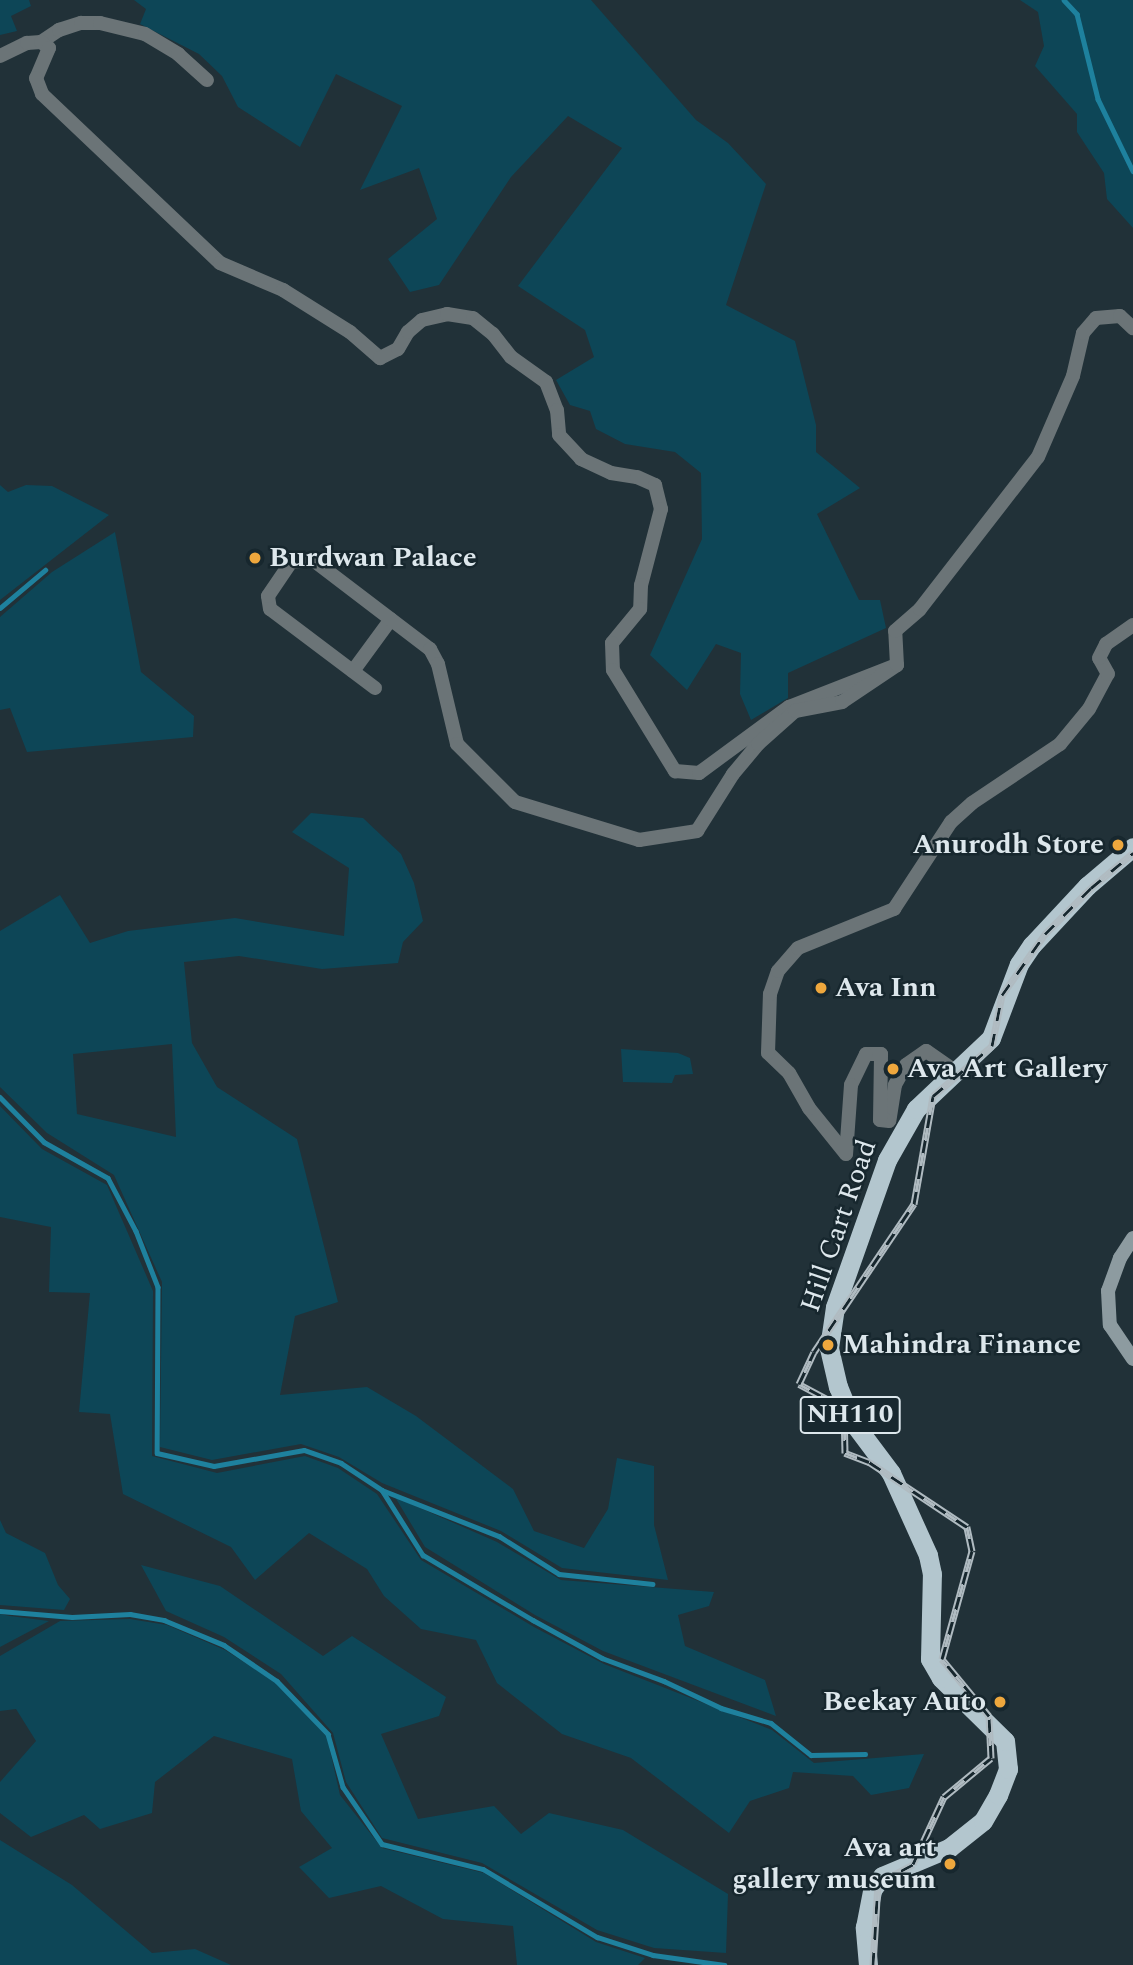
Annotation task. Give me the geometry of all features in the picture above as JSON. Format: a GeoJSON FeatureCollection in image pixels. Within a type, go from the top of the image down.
{"type":"FeatureCollection","features":[{"type":"Feature","properties":{"kind":"highway","name":"Hill Cart Road"},"geometry":{"type":"LineString","coordinates":[[868,1965],[867,1911],[877,1883],[897,1867],[949,1848],[983,1821],[998,1795],[1008,1769],[1005,1741],[940,1678],[930,1659],[932,1574],[928,1555],[891,1473],[852,1421],[838,1387],[829,1348],[835,1307],[887,1160],[916,1109],[990,1038],[1019,964],[1032,945],[1087,886],[1133,847]]}},
{"type":"Feature","properties":{"kind":"main road"},"geometry":{"type":"LineString","coordinates":[[1133,1238],[1120,1258],[1108,1291],[1110,1325],[1133,1359]]}},
{"type":"Feature","properties":{"kind":"street"},"geometry":{"type":"LineString","coordinates":[[0,56],[27,43],[41,42],[60,30],[81,23],[100,23],[145,34],[178,54],[207,80]]}},
{"type":"Feature","properties":{"kind":"street"},"geometry":{"type":"LineString","coordinates":[[41,42],[49,48],[36,78],[42,93],[220,263],[283,290],[350,332],[362,346],[380,358],[398,349],[408,332],[422,320],[447,314],[473,318],[493,334],[511,357],[546,382],[558,410],[559,435],[581,459],[611,472],[637,477],[655,485],[661,509],[641,585],[640,609],[612,643],[613,670],[675,771],[699,773],[789,707],[897,665]]}},
{"type":"Feature","properties":{"kind":"street"},"geometry":{"type":"LineString","coordinates":[[897,665],[895,631],[920,609],[1038,457],[1073,376],[1083,333],[1096,318],[1120,316],[1133,328]]}},
{"type":"Feature","properties":{"kind":"street"},"geometry":{"type":"LineString","coordinates":[[375,688],[270,609],[268,596],[291,562],[313,560],[430,649],[438,664],[457,744],[515,802],[639,840],[696,831],[733,774],[795,711],[842,702],[897,665]]}},
{"type":"Feature","properties":{"kind":"street"},"geometry":{"type":"LineString","coordinates":[[353,671],[391,619]]}},
{"type":"Feature","properties":{"kind":"street"},"geometry":{"type":"LineString","coordinates":[[955,1071],[926,1051],[906,1065],[895,1086],[889,1121],[880,1120],[881,1054],[866,1054],[852,1085],[846,1154],[809,1108],[789,1073],[768,1053],[770,994],[778,971],[798,947],[894,909],[951,822],[972,803],[1060,744],[1088,709],[1108,674],[1099,657],[1105,644],[1133,625]]}},
{"type":"Feature","properties":{"kind":"shaded area"},"geometry":{"type":"Polygon","coordinates":[[[0,0],[29,0],[31,6],[11,16],[17,31],[0,35],[0,0]]]}},
{"type":"Feature","properties":{"kind":"shaded area"},"geometry":{"type":"Polygon","coordinates":[[[134,0],[591,0],[696,120],[728,143],[766,184],[726,305],[795,341],[816,425],[816,452],[860,488],[817,514],[859,600],[880,600],[886,628],[788,673],[788,698],[751,720],[740,694],[741,653],[716,644],[687,690],[650,655],[702,539],[701,473],[675,452],[625,444],[596,429],[590,411],[570,405],[556,380],[594,357],[585,330],[518,286],[622,148],[568,116],[511,177],[439,285],[410,292],[388,259],[437,219],[419,168],[360,190],[402,106],[336,74],[300,147],[238,107],[222,76],[199,54],[140,24],[146,9],[134,0]]]}},
{"type":"Feature","properties":{"kind":"shaded area"},"geometry":{"type":"Polygon","coordinates":[[[1020,0],[1133,0],[1133,228],[1107,199],[1104,173],[1077,132],[1077,114],[1035,66],[1044,46],[1038,12],[1020,0]]]}},
{"type":"Feature","properties":{"kind":"shaded area"},"geometry":{"type":"Polygon","coordinates":[[[0,485],[8,492],[26,485],[52,486],[109,515],[0,600],[0,485]]]}},
{"type":"Feature","properties":{"kind":"shaded area"},"geometry":{"type":"Polygon","coordinates":[[[115,532],[141,672],[194,716],[193,737],[27,752],[10,708],[0,710],[0,617],[52,572],[115,532]]]}},
{"type":"Feature","properties":{"kind":"shaded area"},"geometry":{"type":"Polygon","coordinates":[[[311,813],[363,818],[401,854],[414,883],[423,921],[403,942],[398,963],[322,969],[239,956],[184,962],[192,1043],[217,1087],[297,1139],[338,1302],[295,1316],[280,1395],[367,1387],[416,1416],[513,1489],[534,1531],[584,1548],[608,1509],[617,1458],[654,1466],[654,1525],[668,1580],[562,1568],[501,1531],[382,1483],[339,1457],[301,1444],[212,1460],[160,1447],[162,1282],[114,1175],[47,1133],[0,1087],[0,931],[60,895],[90,943],[128,931],[235,918],[344,936],[349,868],[292,832],[311,813]],[[172,1044],[73,1054],[77,1114],[176,1137],[172,1044]]]}},
{"type":"Feature","properties":{"kind":"shaded area"},"geometry":{"type":"Polygon","coordinates":[[[621,1049],[678,1053],[690,1058],[693,1074],[675,1075],[672,1083],[623,1082],[621,1049]]]}},
{"type":"Feature","properties":{"kind":"shaded area"},"geometry":{"type":"Polygon","coordinates":[[[0,1106],[42,1149],[107,1185],[153,1291],[152,1456],[217,1473],[305,1456],[338,1468],[377,1494],[421,1560],[534,1627],[604,1664],[772,1730],[814,1763],[924,1754],[909,1788],[871,1795],[853,1776],[793,1772],[789,1788],[750,1801],[729,1833],[631,1758],[562,1734],[497,1683],[476,1640],[421,1629],[384,1596],[367,1569],[309,1533],[255,1580],[231,1547],[123,1494],[110,1414],[79,1412],[90,1293],[49,1292],[51,1227],[0,1217],[0,1106]]]}},
{"type":"Feature","properties":{"kind":"shaded area"},"geometry":{"type":"Polygon","coordinates":[[[395,1497],[497,1542],[561,1580],[714,1592],[709,1606],[678,1615],[685,1646],[765,1680],[776,1716],[603,1651],[535,1615],[425,1547],[395,1497]]]}},
{"type":"Feature","properties":{"kind":"shaded area"},"geometry":{"type":"Polygon","coordinates":[[[0,1520],[6,1533],[45,1553],[58,1585],[70,1599],[64,1610],[0,1605],[0,1520]]]}},
{"type":"Feature","properties":{"kind":"shaded area"},"geometry":{"type":"Polygon","coordinates":[[[141,1565],[220,1586],[323,1656],[352,1636],[446,1697],[439,1716],[381,1734],[418,1819],[494,1806],[521,1834],[549,1813],[623,1830],[728,1894],[726,1953],[654,1948],[597,1930],[482,1863],[382,1838],[346,1782],[333,1733],[281,1674],[224,1637],[166,1611],[141,1565]]]}},
{"type":"Feature","properties":{"kind":"shaded area"},"geometry":{"type":"Polygon","coordinates":[[[0,1614],[10,1616],[49,1621],[0,1647],[0,1614]]]}},
{"type":"Feature","properties":{"kind":"shaded area"},"geometry":{"type":"Polygon","coordinates":[[[130,1619],[167,1625],[225,1650],[280,1685],[327,1737],[340,1795],[382,1848],[484,1873],[596,1942],[645,1958],[638,1965],[517,1965],[513,1926],[443,1919],[381,1886],[329,1898],[299,1867],[332,1848],[301,1811],[292,1759],[214,1736],[155,1782],[152,1813],[100,1829],[84,1815],[31,1837],[0,1813],[0,1782],[36,1741],[16,1709],[0,1711],[0,1656],[60,1621],[130,1619]]]}},
{"type":"Feature","properties":{"kind":"shaded area"},"geometry":{"type":"Polygon","coordinates":[[[0,1840],[72,1885],[152,1953],[195,1949],[231,1965],[0,1965],[0,1840]]]}},
{"type":"Feature","properties":{"kind":"waterway"},"geometry":{"type":"LineString","coordinates":[[1064,0],[1077,14],[1098,99],[1133,171]]}},
{"type":"Feature","properties":{"kind":"waterway"},"geometry":{"type":"LineString","coordinates":[[0,608],[45,570]]}},
{"type":"Feature","properties":{"kind":"waterway"},"geometry":{"type":"LineString","coordinates":[[0,1097],[44,1142],[108,1178],[136,1231],[158,1287],[157,1453],[214,1466],[304,1450],[341,1463],[382,1490],[499,1536],[559,1574],[652,1584]]}},
{"type":"Feature","properties":{"kind":"waterway"},"geometry":{"type":"LineString","coordinates":[[382,1490],[423,1555],[602,1658],[664,1681],[721,1708],[771,1723],[811,1755],[865,1754]]}},
{"type":"Feature","properties":{"kind":"waterway"},"geometry":{"type":"LineString","coordinates":[[0,1611],[72,1617],[130,1614],[164,1620],[224,1645],[277,1681],[328,1734],[343,1787],[382,1844],[483,1869],[597,1937],[653,1955],[724,1965]]}},
{"type":"Feature","properties":{"kind":"railway"},"geometry":{"type":"LineString","coordinates":[[873,1965],[878,1883],[913,1864],[944,1797],[991,1758],[989,1716],[942,1659],[972,1551],[967,1527],[869,1462],[845,1453],[844,1408],[799,1384],[814,1352],[914,1204],[933,1096],[992,1046],[1002,995],[1045,934],[1091,888],[1133,853]]}},
{"type":"Feature","properties":{"kind":"place","name":"Burdwan Palace"},"geometry":{"type":"Point","coordinates":[255,558]}},
{"type":"Feature","properties":{"kind":"place","name":"Anurodh Store"},"geometry":{"type":"Point","coordinates":[1118,845]}},
{"type":"Feature","properties":{"kind":"place","name":"Ava Inn"},"geometry":{"type":"Point","coordinates":[821,988]}},
{"type":"Feature","properties":{"kind":"place","name":"Ava Art Gallery"},"geometry":{"type":"Point","coordinates":[893,1069]}},
{"type":"Feature","properties":{"kind":"place","name":"Mahindra Finance"},"geometry":{"type":"Point","coordinates":[828,1345]}},
{"type":"Feature","properties":{"kind":"place","name":"Beekay Auto"},"geometry":{"type":"Point","coordinates":[1000,1702]}},
{"type":"Feature","properties":{"kind":"place","name":"Ava art gallery museum"},"geometry":{"type":"Point","coordinates":[950,1864]}}]}
